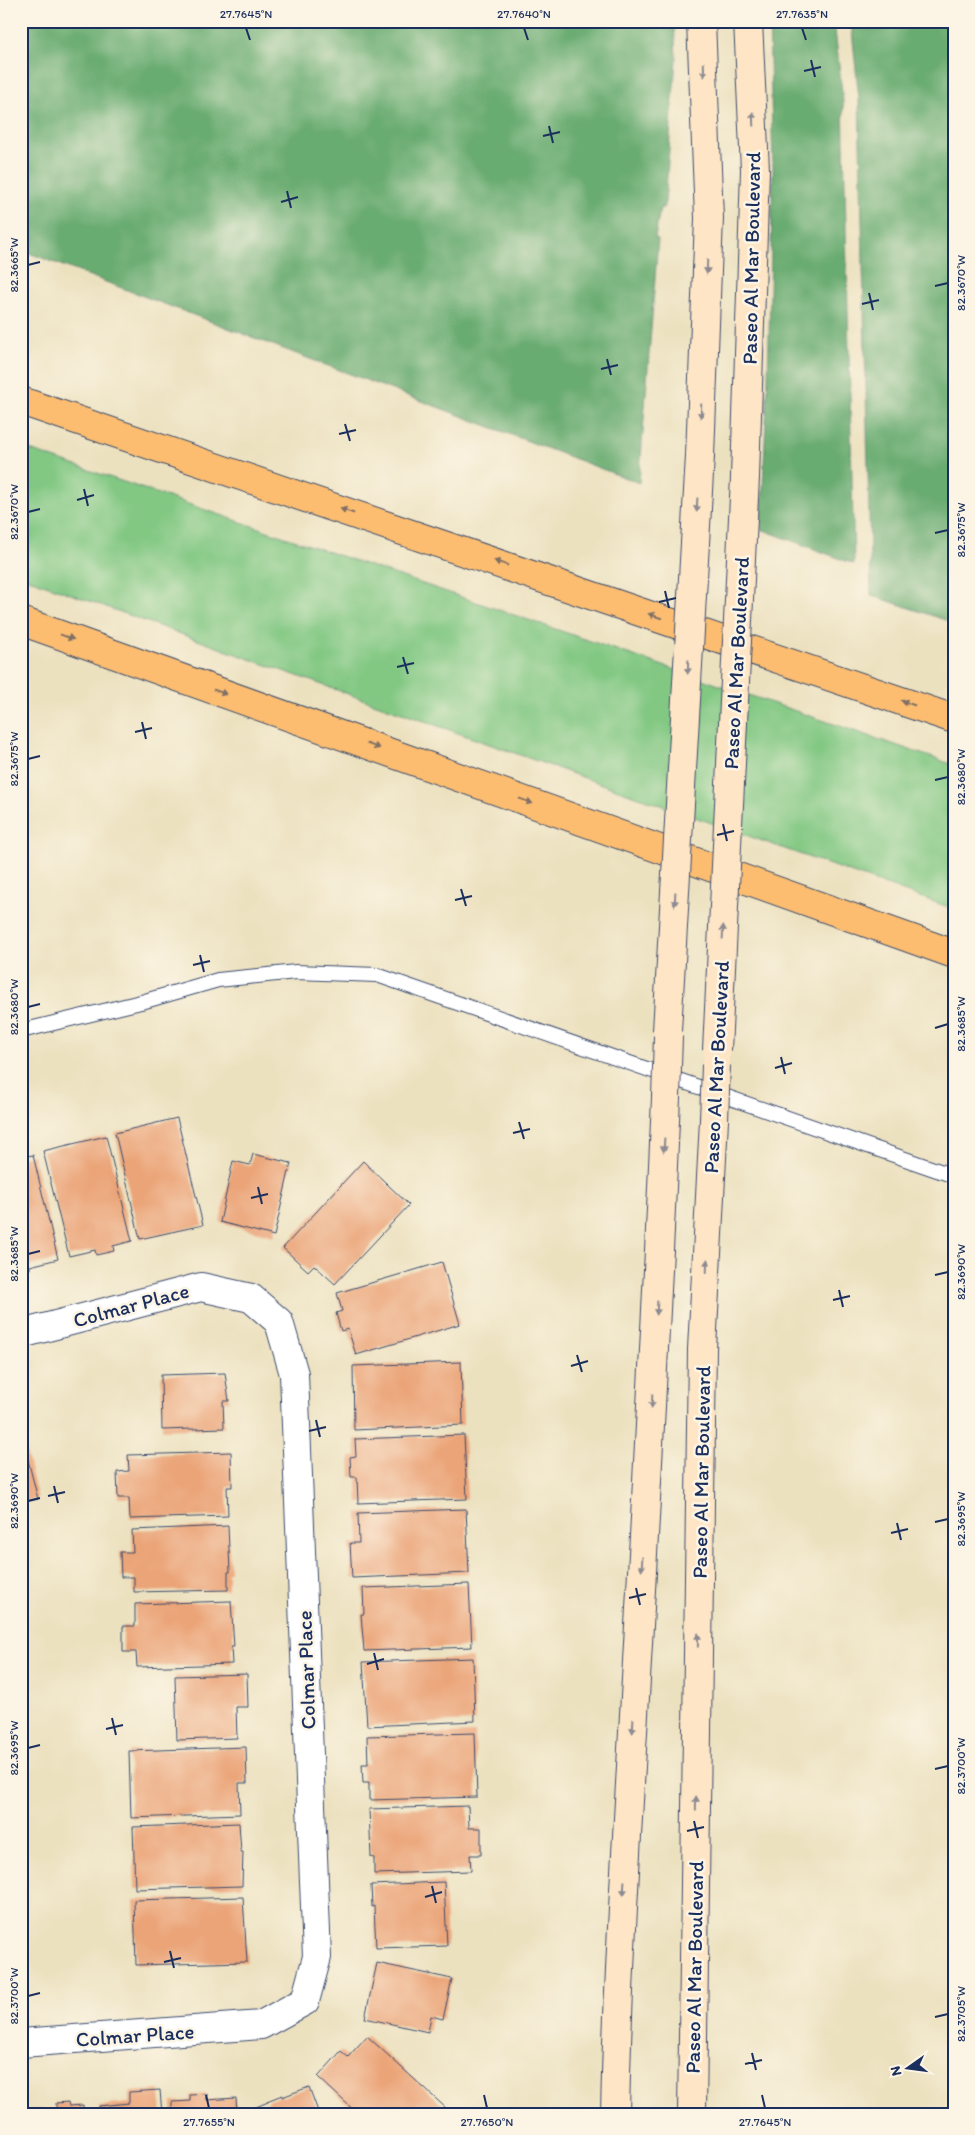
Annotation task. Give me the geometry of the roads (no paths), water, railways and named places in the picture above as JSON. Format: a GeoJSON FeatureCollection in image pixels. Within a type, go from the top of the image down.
{"type":"FeatureCollection","features":[{"type":"Feature","properties":{"kind":"highway"},"geometry":{"type":"LineString","coordinates":[[21,401],[954,719]]}},
{"type":"Feature","properties":{"kind":"highway"},"geometry":{"type":"LineString","coordinates":[[21,621],[954,954]]}},
{"type":"Feature","properties":{"kind":"main road","name":"Paseo Al Mar Boulevard"},"geometry":{"type":"LineString","coordinates":[[615,2114],[616,2031],[655,1353],[667,1031],[699,466],[709,218],[701,21]]}},
{"type":"Feature","properties":{"kind":"main road","name":"Paseo Al Mar Boulevard"},"geometry":{"type":"LineString","coordinates":[[692,2114],[702,1349],[748,395],[754,170],[748,21]]}},
{"type":"Feature","properties":{"kind":"street","name":"Colmar Place"},"geometry":{"type":"LineString","coordinates":[[21,1334],[201,1287],[251,1298],[278,1322],[294,1374],[317,1957],[305,2001],[262,2026],[21,2043]]}},
{"type":"Feature","properties":{"kind":"lane"},"geometry":{"type":"LineString","coordinates":[[21,1031],[218,980],[296,972],[377,975],[954,1176]]}}]}
